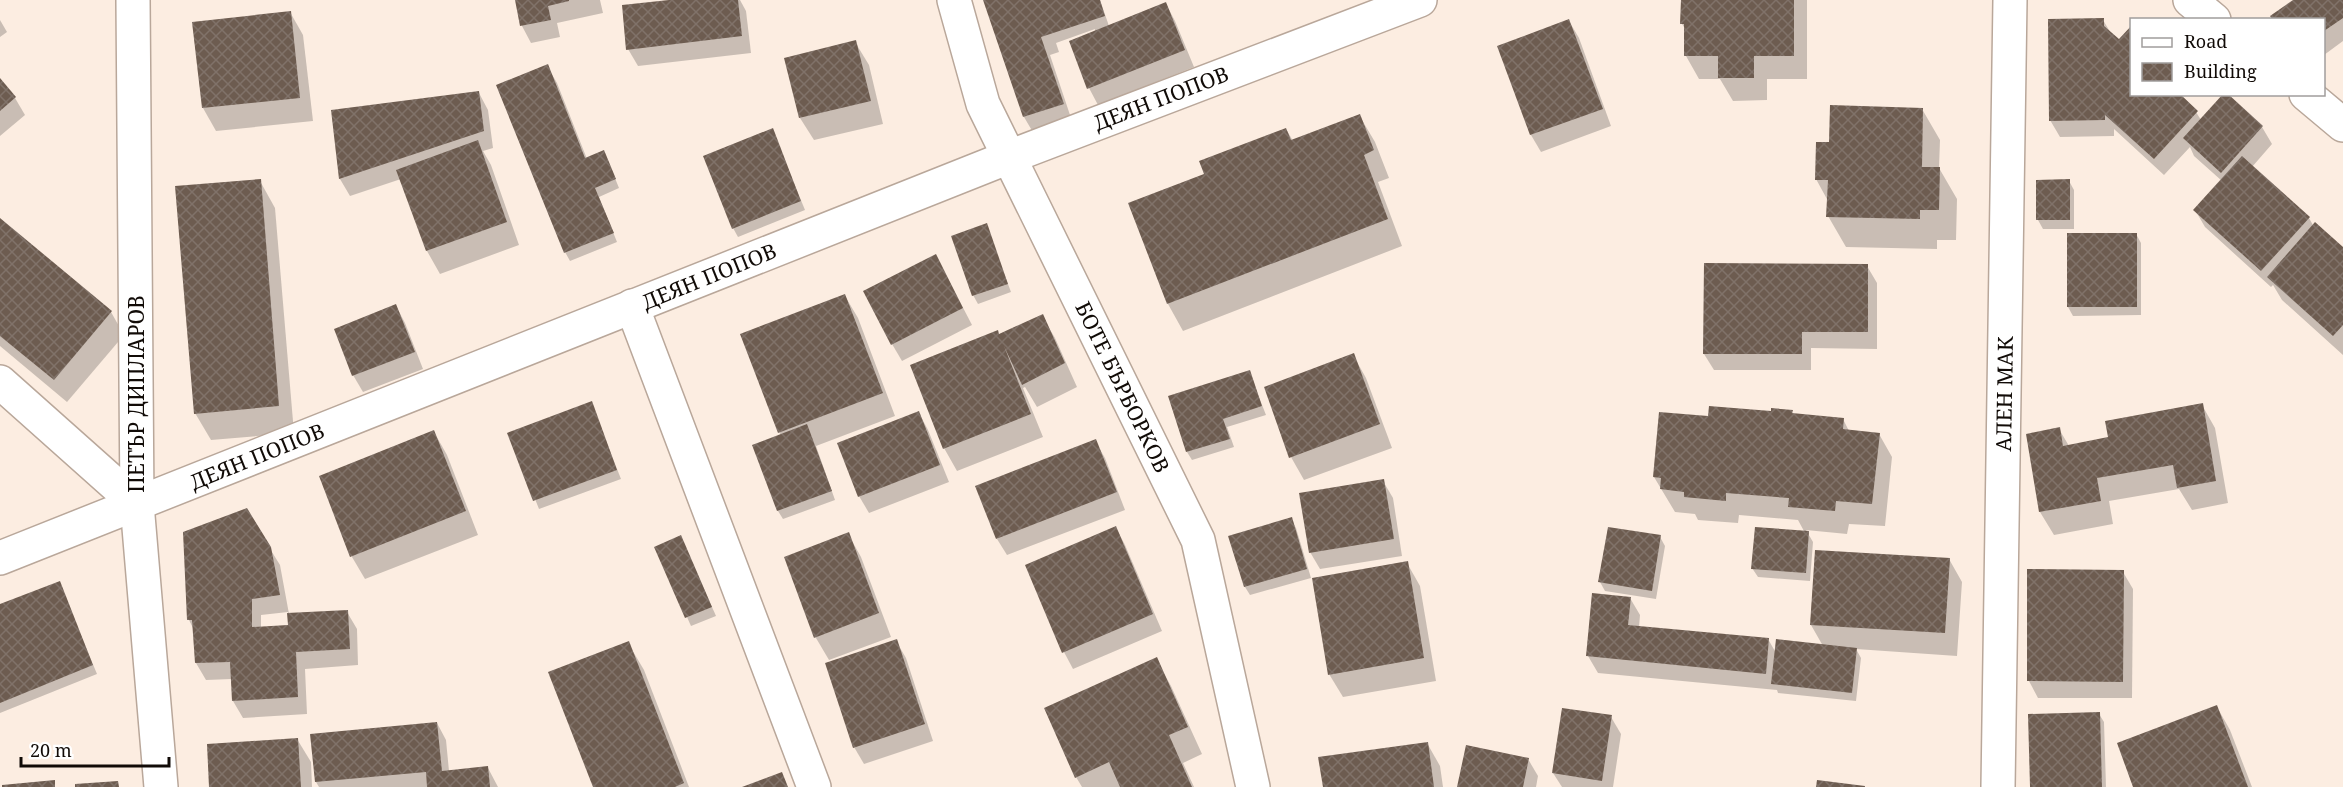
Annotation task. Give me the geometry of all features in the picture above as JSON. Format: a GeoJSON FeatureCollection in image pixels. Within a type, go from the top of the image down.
{"type":"FeatureCollection","features":[{"type":"Feature","properties":{"kind":"street","name":"ПЕТЪР ДИПЛАРОВ"},"geometry":{"type":"LineString","coordinates":[[133,0],[136,504],[161,787]]}},
{"type":"Feature","properties":{"kind":"street","name":"БОТЕ БЪРБОРКОВ"},"geometry":{"type":"LineString","coordinates":[[954,0],[983,105],[1198,540],[1253,787]]}},
{"type":"Feature","properties":{"kind":"street","name":"ДЕЯН ПОПОВ"},"geometry":{"type":"LineString","coordinates":[[0,558],[1009,157],[1420,0]]}},
{"type":"Feature","properties":{"kind":"street","name":"АЛЕН МАК"},"geometry":{"type":"LineString","coordinates":[[1998,787],[2010,0]]}},
{"type":"Feature","properties":{"kind":"street"},"geometry":{"type":"LineString","coordinates":[[2190,0],[2212,18]]}},
{"type":"Feature","properties":{"kind":"street"},"geometry":{"type":"LineString","coordinates":[[2308,96],[2343,125]]}},
{"type":"Feature","properties":{"kind":"street"},"geometry":{"type":"LineString","coordinates":[[632,306],[814,787]]}},
{"type":"Feature","properties":{"kind":"street"},"geometry":{"type":"LineString","coordinates":[[0,382],[136,504]]}},
{"type":"Feature","properties":{"kind":"building"},"geometry":{"type":"Polygon","coordinates":[[[515,0],[569,1],[548,6],[551,20],[520,26],[515,0]]]}},
{"type":"Feature","properties":{"kind":"building"},"geometry":{"type":"Polygon","coordinates":[[[669,0],[738,0],[742,36],[626,50],[622,5],[669,0]]]}},
{"type":"Feature","properties":{"kind":"building"},"geometry":{"type":"Polygon","coordinates":[[[983,0],[1100,0],[1105,16],[1041,37],[1064,104],[1023,117],[983,0]]]}},
{"type":"Feature","properties":{"kind":"building"},"geometry":{"type":"Polygon","coordinates":[[[1681,0],[1794,0],[1794,56],[1754,56],[1754,78],[1718,78],[1718,56],[1684,56],[1684,24],[1680,24],[1681,0]]]}},
{"type":"Feature","properties":{"kind":"building"},"geometry":{"type":"Polygon","coordinates":[[[2293,0],[2343,0],[2343,18],[2325,30],[2325,18],[2272,18],[2270,16],[2293,0]]]}},
{"type":"Feature","properties":{"kind":"building"},"geometry":{"type":"Polygon","coordinates":[[[1166,2],[1185,50],[1087,89],[1069,41],[1166,2]]]}},
{"type":"Feature","properties":{"kind":"building"},"geometry":{"type":"Polygon","coordinates":[[[291,11],[300,98],[202,108],[192,22],[291,11]]]}},
{"type":"Feature","properties":{"kind":"building"},"geometry":{"type":"Polygon","coordinates":[[[2104,18],[2104,26],[2119,39],[2130,27],[2130,96],[2182,96],[2198,111],[2154,159],[2105,115],[2105,120],[2049,121],[2048,19],[2104,18]]]}},
{"type":"Feature","properties":{"kind":"building"},"geometry":{"type":"Polygon","coordinates":[[[1569,19],[1603,109],[1530,135],[1497,46],[1569,19]]]}},
{"type":"Feature","properties":{"kind":"building"},"geometry":{"type":"Polygon","coordinates":[[[856,40],[871,101],[799,118],[784,58],[856,40]]]}},
{"type":"Feature","properties":{"kind":"building"},"geometry":{"type":"Polygon","coordinates":[[[548,64],[585,158],[604,150],[616,179],[595,188],[614,233],[564,253],[496,85],[548,64]]]}},
{"type":"Feature","properties":{"kind":"building"},"geometry":{"type":"Polygon","coordinates":[[[0,78],[16,97],[0,111],[0,78]]]}},
{"type":"Feature","properties":{"kind":"building"},"geometry":{"type":"Polygon","coordinates":[[[479,91],[484,131],[339,179],[331,110],[479,91]]]}},
{"type":"Feature","properties":{"kind":"building"},"geometry":{"type":"Polygon","coordinates":[[[2221,96],[2230,96],[2263,126],[2221,173],[2183,138],[2221,96]]]}},
{"type":"Feature","properties":{"kind":"building"},"geometry":{"type":"Polygon","coordinates":[[[1830,105],[1923,108],[1922,167],[1940,167],[1939,210],[1920,210],[1920,219],[1826,217],[1828,180],[1815,180],[1816,142],[1829,142],[1830,105]]]}},
{"type":"Feature","properties":{"kind":"building"},"geometry":{"type":"Polygon","coordinates":[[[1360,114],[1374,150],[1364,155],[1388,219],[1167,304],[1128,203],[1204,174],[1199,161],[1286,128],[1291,140],[1360,114]]]}},
{"type":"Feature","properties":{"kind":"building"},"geometry":{"type":"Polygon","coordinates":[[[773,128],[801,201],[732,229],[703,156],[773,128]]]}},
{"type":"Feature","properties":{"kind":"building"},"geometry":{"type":"Polygon","coordinates":[[[478,140],[507,222],[426,251],[396,170],[478,140]]]}},
{"type":"Feature","properties":{"kind":"building"},"geometry":{"type":"Polygon","coordinates":[[[2242,156],[2310,217],[2261,271],[2193,210],[2242,156]]]}},
{"type":"Feature","properties":{"kind":"building"},"geometry":{"type":"Polygon","coordinates":[[[261,179],[279,406],[194,414],[175,186],[261,179]]]}},
{"type":"Feature","properties":{"kind":"building"},"geometry":{"type":"Polygon","coordinates":[[[2070,179],[2070,220],[2036,220],[2036,180],[2070,179]]]}},
{"type":"Feature","properties":{"kind":"building"},"geometry":{"type":"Polygon","coordinates":[[[0,218],[112,311],[54,380],[0,336],[0,218]]]}},
{"type":"Feature","properties":{"kind":"building"},"geometry":{"type":"Polygon","coordinates":[[[2315,222],[2343,247],[2343,325],[2333,336],[2267,277],[2315,222]]]}},
{"type":"Feature","properties":{"kind":"building"},"geometry":{"type":"Polygon","coordinates":[[[987,223],[1008,284],[972,296],[951,236],[987,223]]]}},
{"type":"Feature","properties":{"kind":"building"},"geometry":{"type":"Polygon","coordinates":[[[2067,233],[2137,233],[2137,307],[2067,307],[2067,233]]]}},
{"type":"Feature","properties":{"kind":"building"},"geometry":{"type":"Polygon","coordinates":[[[936,254],[963,308],[891,345],[863,291],[936,254]]]}},
{"type":"Feature","properties":{"kind":"building"},"geometry":{"type":"Polygon","coordinates":[[[1704,263],[1868,264],[1868,332],[1802,332],[1802,354],[1703,354],[1704,263]]]}},
{"type":"Feature","properties":{"kind":"building"},"geometry":{"type":"Polygon","coordinates":[[[845,294],[883,393],[778,433],[740,334],[845,294]]]}},
{"type":"Feature","properties":{"kind":"building"},"geometry":{"type":"Polygon","coordinates":[[[396,304],[415,352],[352,376],[334,329],[396,304]]]}},
{"type":"Feature","properties":{"kind":"building"},"geometry":{"type":"Polygon","coordinates":[[[1043,314],[1065,363],[1022,385],[1004,346],[1031,414],[943,449],[910,365],[998,330],[999,334],[1043,314]]]}},
{"type":"Feature","properties":{"kind":"building"},"geometry":{"type":"Polygon","coordinates":[[[1354,353],[1380,424],[1289,458],[1264,387],[1354,353]]]}},
{"type":"Feature","properties":{"kind":"building"},"geometry":{"type":"Polygon","coordinates":[[[1250,370],[1262,406],[1223,419],[1230,439],[1186,452],[1168,396],[1250,370]]]}},
{"type":"Feature","properties":{"kind":"building"},"geometry":{"type":"Polygon","coordinates":[[[592,401],[617,470],[533,501],[507,433],[592,401]]]}},
{"type":"Feature","properties":{"kind":"building"},"geometry":{"type":"Polygon","coordinates":[[[2203,403],[2216,481],[2177,488],[2173,465],[2097,478],[2101,501],[2039,512],[2026,434],[2060,427],[2063,446],[2108,437],[2105,421],[2203,403]]]}},
{"type":"Feature","properties":{"kind":"building"},"geometry":{"type":"Polygon","coordinates":[[[1709,406],[1771,411],[1771,408],[1793,410],[1792,413],[1844,418],[1843,429],[1880,433],[1872,504],[1836,501],[1835,511],[1788,507],[1789,498],[1726,493],[1726,501],[1684,497],[1684,492],[1660,489],[1661,478],[1653,477],[1659,412],[1708,416],[1709,406]]]}},
{"type":"Feature","properties":{"kind":"building"},"geometry":{"type":"Polygon","coordinates":[[[919,411],[940,465],[858,497],[837,443],[919,411]]]}},
{"type":"Feature","properties":{"kind":"building"},"geometry":{"type":"Polygon","coordinates":[[[807,424],[832,491],[777,511],[752,445],[807,424]]]}},
{"type":"Feature","properties":{"kind":"building"},"geometry":{"type":"Polygon","coordinates":[[[434,430],[466,511],[350,557],[319,476],[434,430]]]}},
{"type":"Feature","properties":{"kind":"building"},"geometry":{"type":"Polygon","coordinates":[[[1096,439],[1117,492],[996,539],[975,486],[1096,439]]]}},
{"type":"Feature","properties":{"kind":"building"},"geometry":{"type":"Polygon","coordinates":[[[1384,479],[1394,539],[1309,553],[1299,493],[1384,479]]]}},
{"type":"Feature","properties":{"kind":"building"},"geometry":{"type":"Polygon","coordinates":[[[247,508],[271,547],[280,595],[252,599],[252,627],[288,625],[287,613],[348,610],[350,649],[296,652],[298,697],[232,701],[230,662],[195,663],[192,620],[187,620],[183,532],[247,508]]]}},
{"type":"Feature","properties":{"kind":"building"},"geometry":{"type":"Polygon","coordinates":[[[1292,517],[1307,569],[1244,587],[1228,536],[1292,517]]]}},
{"type":"Feature","properties":{"kind":"building"},"geometry":{"type":"Polygon","coordinates":[[[1116,526],[1153,614],[1062,653],[1025,565],[1116,526]]]}},
{"type":"Feature","properties":{"kind":"building"},"geometry":{"type":"Polygon","coordinates":[[[1608,527],[1661,535],[1652,591],[1598,582],[1608,527]]]}},
{"type":"Feature","properties":{"kind":"building"},"geometry":{"type":"Polygon","coordinates":[[[1755,527],[1809,531],[1806,573],[1751,569],[1755,527]]]}},
{"type":"Feature","properties":{"kind":"building"},"geometry":{"type":"Polygon","coordinates":[[[849,532],[879,613],[814,638],[784,557],[849,532]]]}},
{"type":"Feature","properties":{"kind":"building"},"geometry":{"type":"Polygon","coordinates":[[[681,535],[712,607],[685,618],[654,547],[681,535]]]}},
{"type":"Feature","properties":{"kind":"building"},"geometry":{"type":"Polygon","coordinates":[[[1815,550],[1950,558],[1945,633],[1810,625],[1815,550]]]}},
{"type":"Feature","properties":{"kind":"building"},"geometry":{"type":"Polygon","coordinates":[[[1408,561],[1424,658],[1328,675],[1312,578],[1408,561]]]}},
{"type":"Feature","properties":{"kind":"building"},"geometry":{"type":"Polygon","coordinates":[[[2027,569],[2124,570],[2123,682],[2027,681],[2027,569]]]}},
{"type":"Feature","properties":{"kind":"building"},"geometry":{"type":"Polygon","coordinates":[[[60,581],[93,665],[0,703],[0,604],[60,581]]]}},
{"type":"Feature","properties":{"kind":"building"},"geometry":{"type":"Polygon","coordinates":[[[1592,593],[1631,597],[1628,625],[1769,638],[1766,674],[1586,656],[1592,593]]]}},
{"type":"Feature","properties":{"kind":"building"},"geometry":{"type":"Polygon","coordinates":[[[897,639],[925,724],[853,748],[825,663],[897,639]]]}},
{"type":"Feature","properties":{"kind":"building"},"geometry":{"type":"Polygon","coordinates":[[[1776,639],[1857,648],[1852,693],[1771,684],[1776,639]]]}},
{"type":"Feature","properties":{"kind":"building"},"geometry":{"type":"Polygon","coordinates":[[[629,641],[684,783],[675,787],[593,787],[548,672],[629,641]]]}},
{"type":"Feature","properties":{"kind":"building"},"geometry":{"type":"Polygon","coordinates":[[[1157,657],[1188,727],[1169,735],[1192,787],[1120,787],[1109,762],[1075,778],[1044,708],[1157,657]]]}},
{"type":"Feature","properties":{"kind":"building"},"geometry":{"type":"Polygon","coordinates":[[[2217,705],[2248,787],[2133,787],[2117,743],[2217,705]]]}},
{"type":"Feature","properties":{"kind":"building"},"geometry":{"type":"Polygon","coordinates":[[[1562,708],[1612,715],[1602,781],[1552,773],[1562,708]]]}},
{"type":"Feature","properties":{"kind":"building"},"geometry":{"type":"Polygon","coordinates":[[[2100,712],[2102,787],[2030,787],[2028,714],[2100,712]]]}},
{"type":"Feature","properties":{"kind":"building"},"geometry":{"type":"Polygon","coordinates":[[[437,722],[442,771],[488,766],[490,787],[427,787],[426,772],[315,782],[310,734],[437,722]]]}},
{"type":"Feature","properties":{"kind":"building"},"geometry":{"type":"Polygon","coordinates":[[[298,738],[301,787],[209,787],[207,744],[298,738]]]}},
{"type":"Feature","properties":{"kind":"building"},"geometry":{"type":"Polygon","coordinates":[[[1428,742],[1434,787],[1323,787],[1318,757],[1428,742]]]}},
{"type":"Feature","properties":{"kind":"building"},"geometry":{"type":"Polygon","coordinates":[[[1466,745],[1529,758],[1523,787],[1457,787],[1466,745]]]}},
{"type":"Feature","properties":{"kind":"building"},"geometry":{"type":"Polygon","coordinates":[[[782,772],[788,787],[742,787],[782,772]]]}},
{"type":"Feature","properties":{"kind":"building"},"geometry":{"type":"Polygon","coordinates":[[[55,780],[55,787],[2,787],[2,785],[55,780]]]}},
{"type":"Feature","properties":{"kind":"building"},"geometry":{"type":"Polygon","coordinates":[[[1817,780],[1865,786],[1865,787],[1816,787],[1817,780]]]}},
{"type":"Feature","properties":{"kind":"building"},"geometry":{"type":"Polygon","coordinates":[[[118,781],[119,787],[75,787],[75,784],[118,781]]]}}]}
